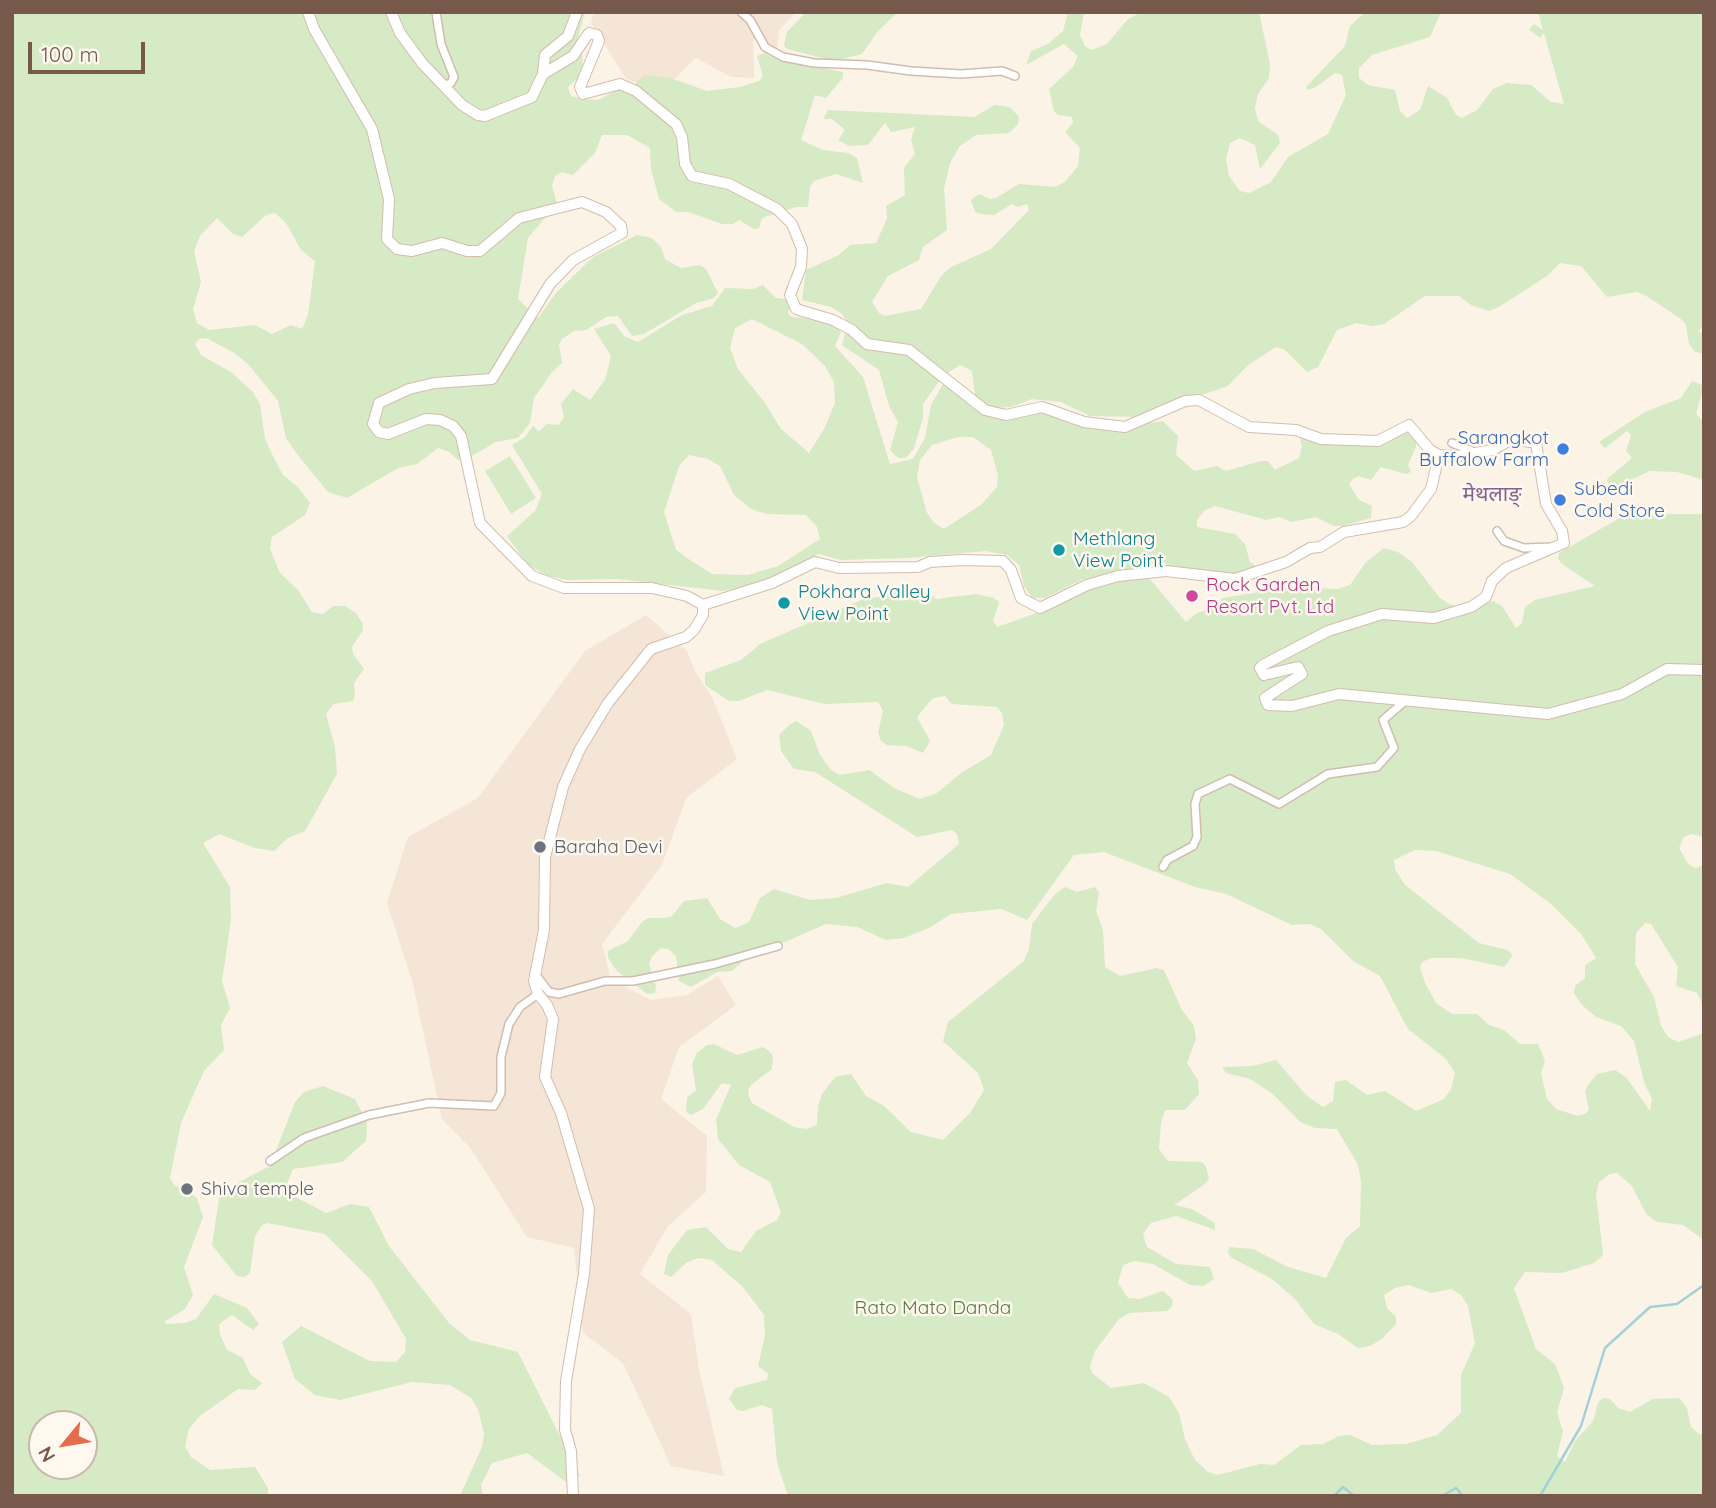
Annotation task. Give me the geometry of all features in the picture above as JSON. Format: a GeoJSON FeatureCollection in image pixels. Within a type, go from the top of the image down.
{"type":"FeatureCollection","features":[{"type":"Feature","properties":{"kind":"street"},"geometry":{"type":"LineString","coordinates":[[308,12],[314,29],[372,129],[389,199],[387,239],[397,249],[412,251],[442,243],[467,251],[480,251],[519,218],[582,202],[601,208],[621,226],[622,233],[618,237],[573,260],[550,284],[492,379],[435,383],[410,389],[379,403],[373,424],[379,432],[388,434],[426,419],[440,420],[453,426],[461,436],[480,523],[532,576],[564,588],[652,588],[687,596],[703,605],[772,583],[815,562],[839,568],[918,567],[930,562],[961,560],[1003,561],[1012,570],[1021,598],[1040,608],[1087,585],[1118,576],[1166,571],[1235,579],[1286,562],[1311,548],[1320,547],[1344,532],[1403,522],[1411,516],[1431,489],[1439,455]]}},
{"type":"Feature","properties":{"kind":"street"},"geometry":{"type":"LineString","coordinates":[[391,12],[400,33],[422,63],[470,111],[485,116],[532,97],[543,74],[545,55],[568,36],[576,12]]}},
{"type":"Feature","properties":{"kind":"street"},"geometry":{"type":"LineString","coordinates":[[436,12],[441,44],[454,77],[451,83],[444,85]]}},
{"type":"Feature","properties":{"kind":"street"},"geometry":{"type":"LineString","coordinates":[[741,12],[750,20],[765,47],[783,57],[814,63],[867,65],[911,71],[961,74],[1002,71],[1015,76]]}},
{"type":"Feature","properties":{"kind":"street"},"geometry":{"type":"LineString","coordinates":[[543,74],[573,56],[589,33],[597,35],[598,41],[580,87],[583,94],[620,84],[636,91],[676,124],[682,137],[685,164],[692,176],[729,184],[777,209],[792,224],[803,249],[801,267],[790,295],[796,309],[833,320],[852,330],[867,344],[909,350],[985,410],[1006,415],[1042,407],[1084,422],[1125,427],[1185,401],[1199,400],[1249,427],[1296,430],[1321,439],[1378,441],[1409,425],[1430,450],[1439,455],[1458,456],[1493,450],[1512,439],[1536,443],[1546,504],[1562,531],[1564,543],[1557,549],[1506,568],[1492,581],[1486,597],[1471,607],[1434,618],[1382,614],[1328,631],[1260,668],[1268,675],[1298,667],[1301,670],[1300,677],[1265,698],[1265,702],[1274,706],[1292,706],[1339,694],[1548,714],[1622,694],[1662,670],[1704,670]]}},
{"type":"Feature","properties":{"kind":"street"},"geometry":{"type":"LineString","coordinates":[[1452,443],[1472,452]]}},
{"type":"Feature","properties":{"kind":"street"},"geometry":{"type":"LineString","coordinates":[[1497,531],[1504,541],[1524,548],[1547,545],[1557,549]]}},
{"type":"Feature","properties":{"kind":"street"},"geometry":{"type":"LineString","coordinates":[[573,1496],[571,1451],[565,1430],[566,1381],[584,1274],[589,1209],[561,1113],[545,1077],[553,1019],[547,1004],[538,994],[535,974],[541,956],[544,930],[545,857],[557,806],[577,756],[628,675],[650,649],[686,637],[694,630],[703,615],[703,605]]}},
{"type":"Feature","properties":{"kind":"street"},"geometry":{"type":"LineString","coordinates":[[1163,867],[1167,860],[1194,846],[1197,837],[1195,804],[1198,794],[1230,779],[1279,804],[1328,774],[1377,767],[1394,748],[1383,720],[1405,701]]}},
{"type":"Feature","properties":{"kind":"street"},"geometry":{"type":"LineString","coordinates":[[535,974],[549,992],[559,994],[605,981],[633,981],[715,964],[778,946]]}},
{"type":"Feature","properties":{"kind":"street"},"geometry":{"type":"LineString","coordinates":[[270,1161],[304,1138],[369,1115],[429,1103],[494,1106],[501,1093],[501,1056],[509,1024],[514,1013],[538,994]]}},
{"type":"Feature","properties":{"kind":"shaded area"},"geometry":{"type":"Polygon","coordinates":[[[594,12],[796,12],[779,30],[777,50],[753,39],[754,78],[731,77],[696,58],[664,89],[627,80],[591,23],[594,12]]]}},
{"type":"Feature","properties":{"kind":"shaded area"},"geometry":{"type":"Polygon","coordinates":[[[646,615],[687,651],[695,671],[713,699],[737,759],[686,798],[662,865],[602,944],[611,980],[651,1000],[687,995],[718,976],[736,1005],[679,1047],[661,1099],[707,1136],[706,1192],[668,1226],[640,1274],[691,1314],[699,1370],[724,1476],[671,1466],[623,1363],[583,1333],[574,1248],[527,1237],[471,1149],[442,1119],[413,984],[387,903],[408,837],[478,798],[585,651],[646,615]]]}},
{"type":"Feature","properties":{"kind":"green space"},"geometry":{"type":"Polygon","coordinates":[[[12,12],[585,12],[577,41],[582,51],[583,74],[568,87],[571,96],[581,99],[598,100],[622,87],[628,90],[645,75],[671,78],[707,91],[740,87],[759,81],[763,76],[757,56],[764,53],[777,59],[843,72],[843,78],[826,98],[815,95],[801,140],[823,150],[848,153],[857,158],[863,183],[836,174],[814,181],[810,187],[808,207],[796,207],[762,218],[759,228],[754,229],[739,220],[733,224],[722,224],[688,212],[676,212],[659,199],[651,169],[650,148],[627,135],[602,135],[595,153],[573,175],[562,172],[555,176],[552,185],[557,204],[528,238],[518,299],[538,318],[556,293],[593,257],[637,235],[652,238],[661,247],[665,259],[681,268],[700,265],[706,269],[718,293],[714,298],[696,303],[644,334],[632,336],[618,316],[606,317],[586,330],[574,331],[562,339],[559,345],[562,363],[552,372],[534,398],[530,423],[518,438],[496,442],[465,460],[458,460],[449,452],[438,448],[417,464],[398,468],[347,498],[328,492],[297,454],[286,438],[278,401],[248,364],[233,352],[206,338],[199,339],[195,344],[201,355],[231,372],[253,392],[260,404],[265,439],[273,456],[283,475],[298,487],[310,503],[305,515],[272,537],[270,549],[280,573],[298,590],[312,612],[323,614],[333,606],[345,606],[356,613],[363,624],[363,630],[352,647],[353,654],[364,669],[354,683],[353,701],[334,704],[326,714],[335,747],[337,774],[305,831],[288,838],[274,851],[255,848],[219,834],[203,843],[230,887],[231,920],[222,981],[230,1008],[221,1025],[224,1050],[204,1071],[181,1123],[170,1178],[175,1186],[184,1188],[197,1198],[203,1217],[184,1267],[193,1295],[185,1309],[164,1322],[184,1323],[196,1319],[214,1294],[247,1308],[259,1324],[253,1330],[232,1315],[219,1324],[220,1335],[227,1350],[243,1358],[250,1374],[262,1383],[255,1390],[238,1389],[200,1416],[189,1429],[185,1446],[191,1457],[210,1470],[255,1467],[268,1488],[268,1494],[12,1496],[12,12]],[[275,213],[266,215],[242,237],[233,234],[217,218],[200,236],[194,251],[201,282],[193,309],[197,323],[209,330],[255,325],[272,334],[291,325],[302,329],[308,315],[315,261],[301,250],[286,223],[275,213]]]}},
{"type":"Feature","properties":{"kind":"green space"},"geometry":{"type":"Polygon","coordinates":[[[806,12],[898,12],[878,31],[862,54],[834,61],[787,49],[784,45],[787,32],[806,12]]]}},
{"type":"Feature","properties":{"kind":"green space"},"geometry":{"type":"Polygon","coordinates":[[[1068,12],[1084,12],[1080,35],[1085,46],[1091,50],[1107,44],[1127,20],[1141,12],[1259,12],[1270,64],[1269,78],[1258,94],[1255,108],[1258,121],[1278,135],[1280,143],[1260,169],[1255,145],[1240,138],[1230,143],[1226,159],[1229,176],[1240,191],[1249,193],[1271,182],[1288,157],[1328,134],[1346,95],[1342,75],[1335,73],[1316,87],[1308,90],[1306,87],[1345,46],[1350,26],[1365,12],[1441,12],[1430,37],[1372,55],[1359,68],[1359,78],[1368,85],[1395,90],[1400,111],[1407,118],[1420,110],[1428,86],[1447,98],[1456,115],[1462,118],[1477,110],[1493,89],[1507,83],[1531,85],[1551,102],[1564,104],[1544,33],[1540,38],[1529,30],[1534,24],[1543,30],[1538,12],[1704,12],[1704,325],[1698,332],[1704,333],[1704,354],[1695,352],[1689,344],[1686,325],[1681,319],[1648,297],[1637,292],[1607,297],[1581,266],[1560,263],[1547,276],[1489,311],[1471,305],[1459,296],[1425,296],[1384,324],[1372,326],[1356,323],[1337,330],[1318,367],[1307,372],[1285,350],[1276,347],[1248,365],[1228,386],[1137,417],[1090,416],[1061,402],[1032,399],[1011,407],[988,408],[980,404],[975,395],[972,371],[960,365],[943,376],[923,404],[923,418],[914,448],[906,458],[898,458],[890,450],[898,422],[889,406],[879,370],[842,345],[848,323],[841,313],[831,307],[802,300],[806,270],[839,255],[850,245],[876,243],[887,219],[886,206],[905,195],[904,168],[915,154],[911,140],[915,127],[891,132],[885,123],[868,145],[849,146],[838,140],[845,130],[832,119],[823,119],[828,110],[974,117],[995,105],[1010,107],[1019,117],[1018,124],[1009,133],[976,135],[960,146],[950,163],[944,189],[947,230],[923,247],[919,260],[888,276],[872,302],[879,313],[885,316],[921,309],[941,276],[951,267],[991,249],[1029,210],[1027,204],[1018,207],[1012,204],[994,215],[981,214],[975,212],[971,200],[979,194],[990,199],[996,198],[1019,184],[1055,187],[1065,182],[1078,166],[1080,148],[1065,132],[1073,123],[1072,117],[1058,115],[1054,111],[1049,89],[1073,67],[1078,56],[1064,44],[1026,65],[1031,51],[1048,44],[1063,31],[1068,12]]]}},
{"type":"Feature","properties":{"kind":"green space"},"geometry":{"type":"Polygon","coordinates":[[[763,285],[776,298],[786,299],[790,305],[788,314],[792,317],[819,319],[837,327],[841,332],[835,346],[863,377],[890,464],[913,459],[925,438],[931,405],[943,384],[956,389],[971,407],[984,415],[1045,413],[1070,424],[1104,429],[1163,421],[1178,436],[1176,455],[1194,471],[1217,466],[1226,471],[1260,461],[1268,461],[1275,470],[1299,458],[1302,446],[1300,439],[1304,437],[1312,442],[1367,446],[1387,443],[1405,430],[1416,430],[1416,447],[1408,465],[1411,472],[1406,474],[1381,467],[1371,480],[1359,476],[1353,479],[1349,484],[1359,500],[1372,506],[1371,518],[1343,526],[1334,526],[1316,517],[1291,522],[1279,517],[1266,520],[1215,506],[1204,511],[1197,520],[1197,527],[1235,534],[1245,544],[1250,562],[1258,567],[1237,574],[1205,574],[1170,568],[1164,562],[1081,580],[1045,598],[1032,598],[1024,586],[1019,565],[1007,555],[986,551],[908,558],[841,560],[819,554],[769,580],[724,591],[617,579],[567,580],[548,576],[528,565],[507,536],[535,511],[542,494],[512,445],[525,437],[533,426],[539,431],[547,424],[559,425],[564,417],[561,404],[573,389],[590,400],[605,380],[611,356],[594,329],[614,323],[624,336],[638,342],[682,315],[712,306],[725,288],[753,289],[763,285]],[[752,319],[735,328],[730,348],[738,369],[765,403],[781,429],[809,453],[824,429],[835,403],[834,382],[825,366],[802,344],[752,319]],[[958,437],[932,445],[920,460],[917,477],[927,513],[934,523],[944,529],[982,504],[997,487],[998,476],[991,450],[973,437],[958,437]],[[689,455],[679,466],[664,512],[676,550],[712,574],[748,575],[778,566],[820,539],[817,527],[806,515],[767,514],[751,509],[734,495],[720,466],[708,459],[689,455]]]}},
{"type":"Feature","properties":{"kind":"green space"},"geometry":{"type":"Polygon","coordinates":[[[1692,381],[1704,386],[1696,414],[1704,422],[1704,480],[1677,472],[1650,471],[1610,489],[1607,479],[1632,458],[1626,451],[1631,435],[1627,431],[1605,448],[1599,442],[1645,412],[1681,398],[1692,381]]]}},
{"type":"Feature","properties":{"kind":"green space"},"geometry":{"type":"Polygon","coordinates":[[[510,456],[536,498],[511,514],[485,471],[510,456]]]}},
{"type":"Feature","properties":{"kind":"green space","name":"Rato Mato Danda"},"geometry":{"type":"Polygon","coordinates":[[[1704,514],[1704,837],[1691,834],[1684,837],[1679,848],[1688,864],[1695,868],[1704,865],[1704,1007],[1697,993],[1676,986],[1678,967],[1651,924],[1645,923],[1636,933],[1635,964],[1654,997],[1661,1026],[1668,1037],[1678,1042],[1704,1033],[1704,1240],[1683,1225],[1657,1222],[1646,1214],[1632,1186],[1617,1173],[1610,1174],[1599,1182],[1596,1194],[1603,1255],[1594,1263],[1562,1273],[1525,1272],[1514,1288],[1536,1349],[1555,1364],[1564,1388],[1557,1413],[1563,1431],[1557,1456],[1565,1462],[1575,1441],[1593,1421],[1598,1403],[1603,1398],[1610,1399],[1618,1408],[1630,1412],[1653,1399],[1679,1398],[1687,1408],[1691,1427],[1700,1435],[1704,1432],[1704,1496],[788,1496],[777,1462],[772,1409],[762,1405],[743,1411],[737,1410],[729,1399],[735,1388],[767,1380],[768,1374],[758,1366],[765,1335],[764,1315],[743,1287],[712,1260],[698,1258],[686,1263],[671,1277],[664,1274],[668,1255],[687,1230],[706,1227],[728,1249],[741,1252],[756,1231],[777,1220],[781,1212],[770,1182],[739,1165],[718,1139],[716,1119],[731,1085],[722,1083],[703,1109],[691,1115],[686,1111],[687,1098],[696,1090],[692,1064],[697,1053],[707,1045],[714,1044],[737,1055],[763,1047],[769,1051],[773,1056],[772,1069],[751,1085],[748,1090],[749,1097],[752,1103],[794,1127],[806,1129],[817,1125],[822,1094],[835,1077],[851,1074],[866,1096],[883,1105],[911,1132],[943,1140],[970,1113],[984,1090],[978,1073],[943,1041],[948,1022],[1024,961],[1029,949],[1032,924],[1055,894],[1065,887],[1077,892],[1095,887],[1099,892],[1096,911],[1103,930],[1105,967],[1120,976],[1157,968],[1164,970],[1182,1010],[1194,1026],[1196,1039],[1187,1063],[1198,1080],[1199,1094],[1185,1110],[1165,1110],[1159,1149],[1168,1161],[1202,1162],[1206,1167],[1209,1179],[1205,1184],[1174,1205],[1192,1209],[1215,1223],[1215,1230],[1176,1216],[1151,1223],[1143,1234],[1147,1247],[1176,1264],[1210,1267],[1214,1279],[1204,1286],[1190,1285],[1153,1264],[1134,1261],[1123,1265],[1118,1283],[1128,1298],[1140,1299],[1163,1291],[1173,1300],[1172,1306],[1167,1311],[1130,1313],[1119,1319],[1095,1351],[1090,1367],[1092,1373],[1111,1388],[1144,1383],[1169,1397],[1179,1413],[1185,1439],[1195,1460],[1208,1472],[1218,1475],[1260,1464],[1274,1465],[1301,1445],[1323,1444],[1339,1436],[1350,1435],[1372,1445],[1406,1444],[1437,1435],[1461,1413],[1461,1375],[1475,1343],[1468,1306],[1461,1295],[1451,1289],[1432,1293],[1408,1285],[1395,1288],[1384,1295],[1387,1308],[1396,1317],[1396,1324],[1382,1339],[1370,1346],[1358,1348],[1338,1334],[1314,1324],[1295,1299],[1272,1279],[1232,1258],[1228,1253],[1229,1247],[1253,1249],[1288,1267],[1326,1278],[1346,1238],[1360,1226],[1361,1181],[1358,1165],[1337,1129],[1315,1128],[1300,1122],[1273,1094],[1250,1079],[1226,1073],[1222,1067],[1253,1066],[1276,1060],[1307,1096],[1323,1107],[1333,1101],[1335,1082],[1346,1080],[1367,1095],[1385,1091],[1416,1111],[1444,1099],[1451,1089],[1455,1073],[1446,1059],[1408,1029],[1380,976],[1353,961],[1322,930],[1310,924],[1292,925],[1226,894],[1195,887],[1104,852],[1074,855],[1027,920],[1001,909],[951,914],[929,928],[904,938],[886,940],[857,927],[826,924],[769,949],[752,953],[732,971],[717,972],[691,987],[679,981],[676,956],[670,950],[661,948],[652,956],[649,964],[656,986],[655,993],[647,994],[617,971],[608,958],[608,951],[628,941],[648,918],[672,916],[684,901],[707,898],[720,919],[735,928],[749,922],[760,898],[774,889],[810,900],[836,898],[887,883],[908,887],[959,844],[957,834],[952,830],[917,837],[815,772],[794,769],[781,751],[779,735],[789,725],[796,721],[811,731],[820,755],[831,770],[840,775],[869,770],[896,789],[920,799],[937,793],[961,773],[991,755],[1004,725],[1002,713],[997,707],[952,704],[945,696],[933,698],[917,717],[930,741],[923,753],[907,746],[887,745],[881,741],[878,733],[883,711],[878,702],[825,704],[767,690],[739,701],[729,701],[705,685],[705,673],[741,660],[760,644],[861,600],[909,591],[924,591],[936,599],[976,594],[994,598],[999,602],[993,621],[997,627],[1045,610],[1091,587],[1142,575],[1150,579],[1186,622],[1197,613],[1217,607],[1222,598],[1290,587],[1338,589],[1350,585],[1366,562],[1384,548],[1398,552],[1412,562],[1439,597],[1447,603],[1465,609],[1493,601],[1502,606],[1516,628],[1522,623],[1525,607],[1535,600],[1595,586],[1562,564],[1558,559],[1559,553],[1623,516],[1704,514]],[[1415,850],[1394,860],[1395,869],[1405,885],[1479,943],[1507,950],[1513,955],[1504,967],[1461,958],[1431,958],[1422,962],[1420,968],[1436,1003],[1452,1014],[1477,1014],[1489,1025],[1504,1030],[1520,1044],[1538,1044],[1545,1061],[1541,1073],[1547,1099],[1556,1109],[1578,1116],[1585,1114],[1589,1110],[1585,1091],[1588,1085],[1597,1074],[1615,1070],[1626,1077],[1650,1111],[1652,1099],[1644,1082],[1634,1041],[1621,1026],[1596,1017],[1581,1004],[1574,993],[1575,986],[1585,978],[1585,965],[1596,958],[1581,934],[1550,903],[1510,874],[1436,851],[1415,850]]]}},
{"type":"Feature","properties":{"kind":"green space"},"geometry":{"type":"Polygon","coordinates":[[[323,1086],[355,1099],[367,1122],[366,1141],[342,1162],[293,1169],[284,1191],[326,1213],[350,1204],[369,1207],[389,1246],[449,1323],[470,1340],[518,1352],[580,1476],[566,1482],[527,1453],[492,1463],[481,1485],[483,1496],[460,1496],[482,1447],[484,1434],[478,1409],[471,1398],[450,1385],[412,1382],[340,1400],[315,1395],[295,1379],[282,1342],[301,1326],[370,1361],[396,1362],[405,1352],[406,1339],[372,1281],[325,1234],[267,1223],[262,1225],[255,1236],[250,1273],[244,1277],[237,1276],[212,1245],[220,1192],[270,1166],[295,1102],[304,1092],[323,1086]]]}},
{"type":"Feature","properties":{"kind":"waterway"},"geometry":{"type":"LineString","coordinates":[[1540,1496],[1581,1426],[1605,1348],[1650,1307],[1677,1304],[1704,1285]]}},
{"type":"Feature","properties":{"kind":"waterway"},"geometry":{"type":"LineString","coordinates":[[1334,1496],[1343,1487],[1354,1496]]}},
{"type":"Feature","properties":{"kind":"waterway"},"geometry":{"type":"LineString","coordinates":[[1442,1496],[1456,1488],[1463,1496]]}},
{"type":"Feature","properties":{"kind":"place","name":"Sarangkot Buffalow Farm"},"geometry":{"type":"Point","coordinates":[1563,449]}},
{"type":"Feature","properties":{"kind":"place","name":"Subedi Cold Store"},"geometry":{"type":"Point","coordinates":[1560,500]}},
{"type":"Feature","properties":{"kind":"place","name":"Methlang View Point"},"geometry":{"type":"Point","coordinates":[1059,550]}},
{"type":"Feature","properties":{"kind":"place","name":"Rock Garden Resort Pvt. Ltd"},"geometry":{"type":"Point","coordinates":[1192,596]}},
{"type":"Feature","properties":{"kind":"place","name":"Pokhara Valley View Point"},"geometry":{"type":"Point","coordinates":[784,603]}},
{"type":"Feature","properties":{"kind":"place","name":"Baraha Devi"},"geometry":{"type":"Point","coordinates":[540,847]}},
{"type":"Feature","properties":{"kind":"place","name":"Shiva temple"},"geometry":{"type":"Point","coordinates":[187,1189]}},
{"type":"Feature","properties":{"kind":"district","name":"मेथलाङ्"},"geometry":{"type":"Point","coordinates":[1492,495]}}]}
